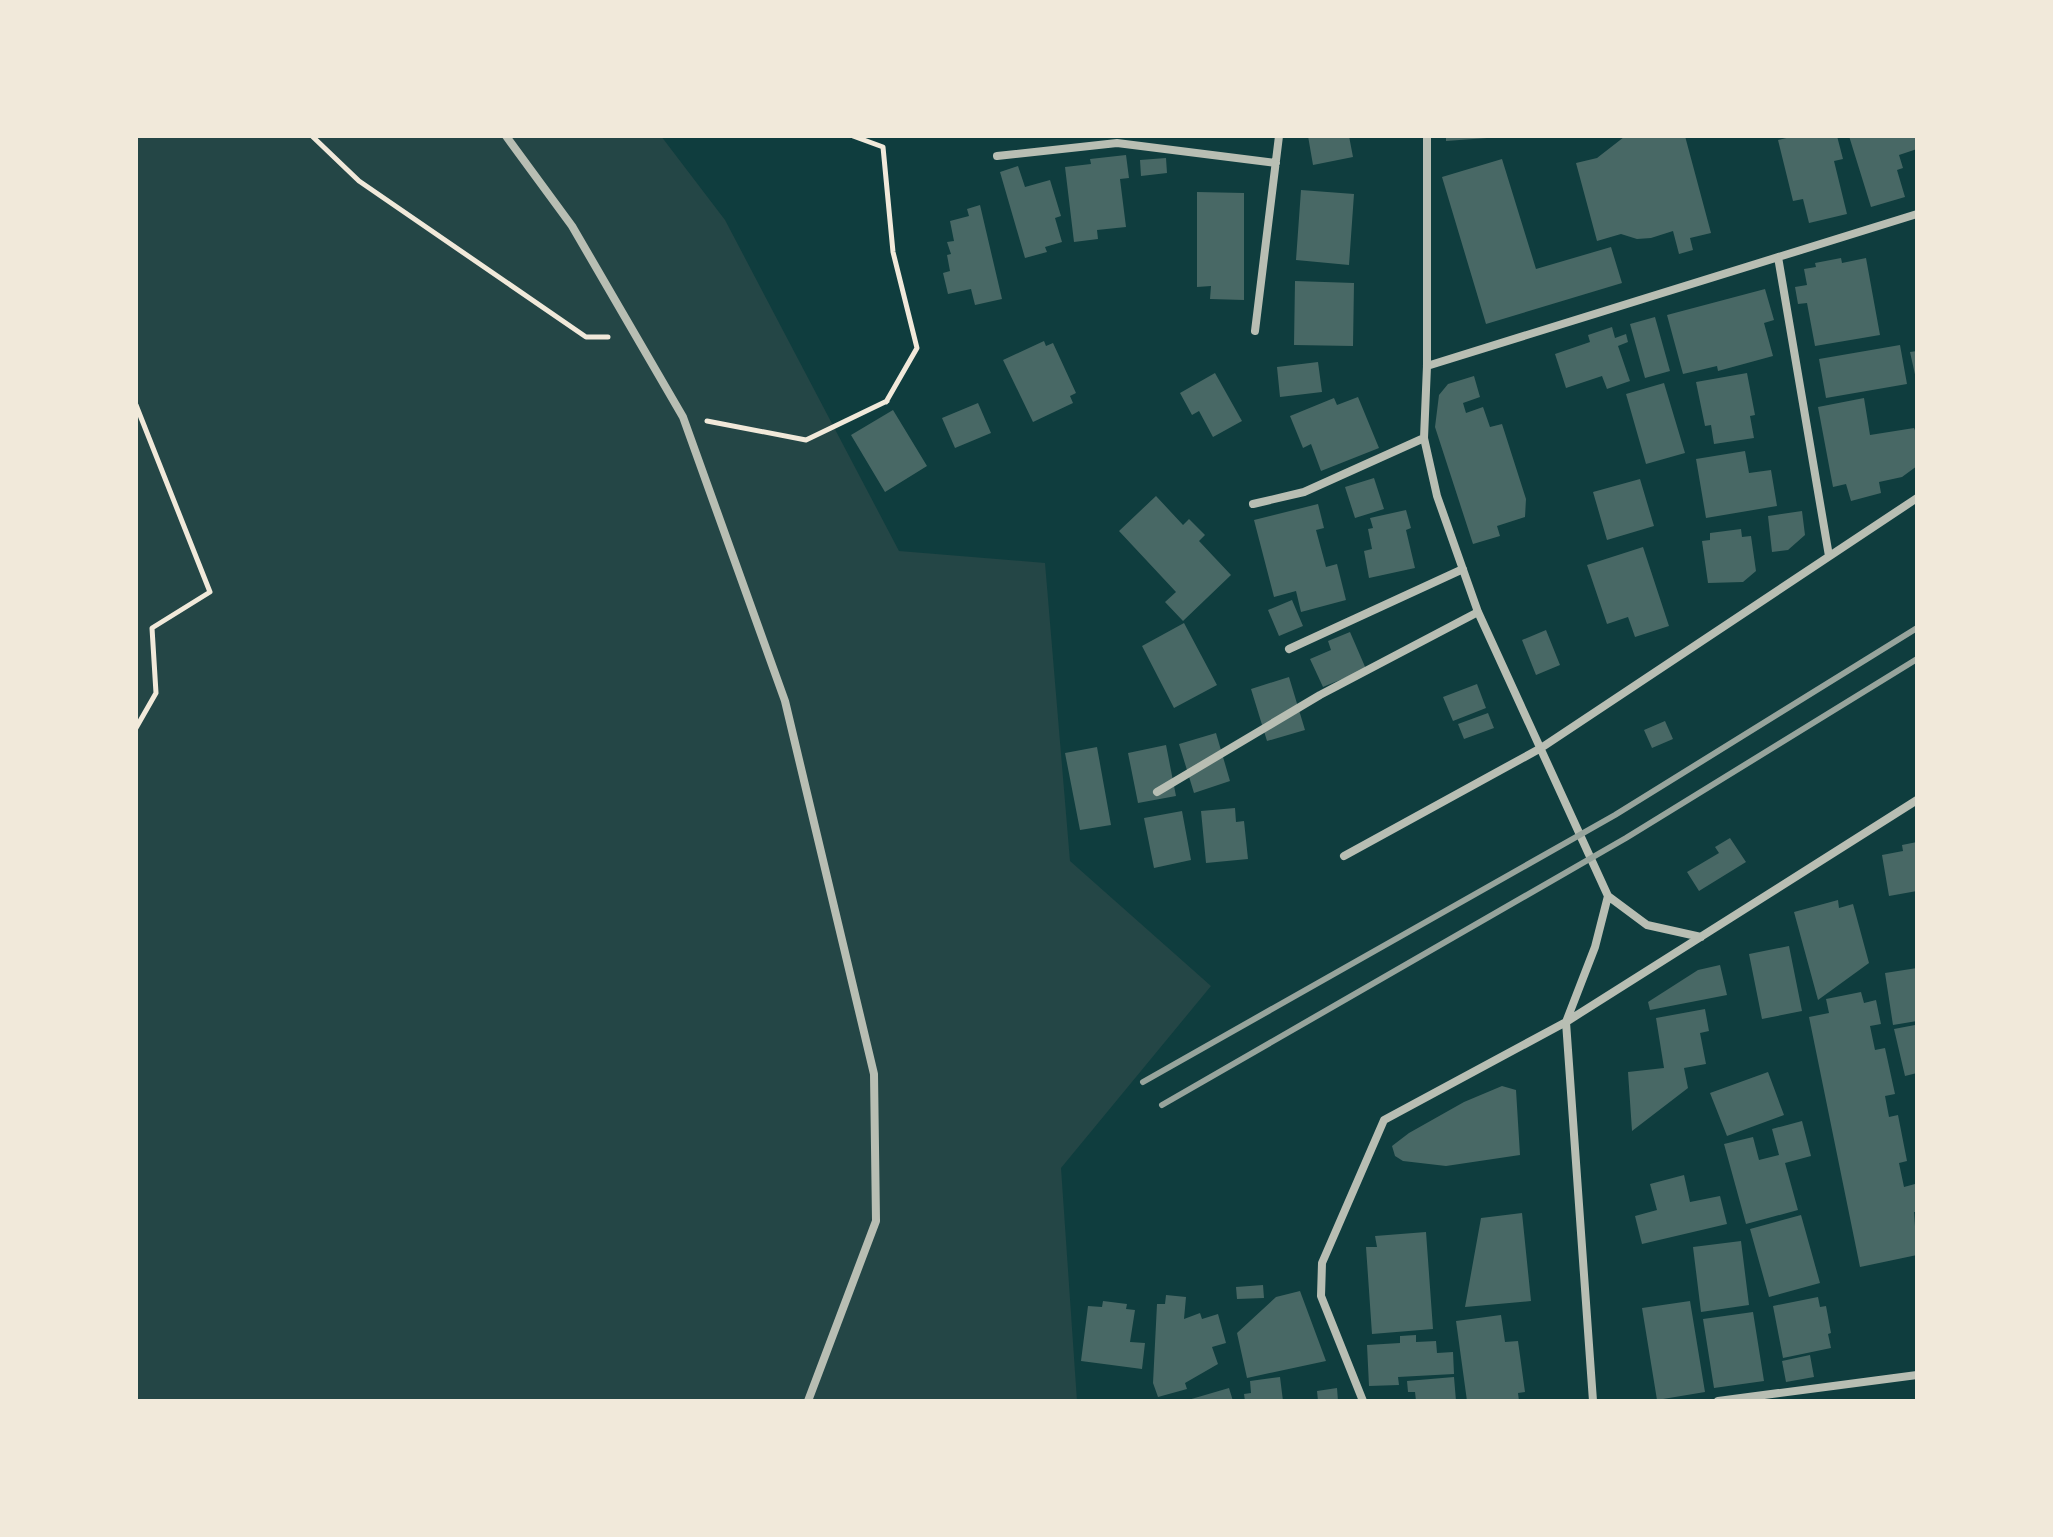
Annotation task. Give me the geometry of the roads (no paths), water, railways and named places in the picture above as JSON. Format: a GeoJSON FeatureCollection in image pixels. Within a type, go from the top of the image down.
{"type":"FeatureCollection","features":[{"type":"Feature","properties":{"kind":"street"},"geometry":{"type":"LineString","coordinates":[[506,136],[572,226],[683,417],[785,701],[874,1074],[876,1221],[808,1401]]}},
{"type":"Feature","properties":{"kind":"street"},"geometry":{"type":"LineString","coordinates":[[1255,331],[1279,136]]}},
{"type":"Feature","properties":{"kind":"street"},"geometry":{"type":"LineString","coordinates":[[1427,136],[1424,438],[1437,496],[1478,612],[1608,896],[1647,925],[1701,937]]}},
{"type":"Feature","properties":{"kind":"street"},"geometry":{"type":"LineString","coordinates":[[997,156],[1117,143],[1276,163]]}},
{"type":"Feature","properties":{"kind":"street"},"geometry":{"type":"LineString","coordinates":[[1427,366],[1917,214]]}},
{"type":"Feature","properties":{"kind":"street"},"geometry":{"type":"LineString","coordinates":[[1778,257],[1829,556]]}},
{"type":"Feature","properties":{"kind":"street"},"geometry":{"type":"LineString","coordinates":[[1253,504],[1304,492],[1424,438]]}},
{"type":"Feature","properties":{"kind":"street"},"geometry":{"type":"LineString","coordinates":[[1344,856],[1541,748],[1917,498]]}},
{"type":"Feature","properties":{"kind":"street"},"geometry":{"type":"LineString","coordinates":[[1289,649],[1463,569]]}},
{"type":"Feature","properties":{"kind":"street"},"geometry":{"type":"LineString","coordinates":[[1157,792],[1320,695],[1478,612]]}},
{"type":"Feature","properties":{"kind":"street"},"geometry":{"type":"LineString","coordinates":[[1363,1401],[1321,1296],[1322,1263],[1384,1120],[1566,1022],[1917,800]]}},
{"type":"Feature","properties":{"kind":"street"},"geometry":{"type":"LineString","coordinates":[[1593,1401],[1566,1022],[1595,947],[1608,896]]}},
{"type":"Feature","properties":{"kind":"street"},"geometry":{"type":"LineString","coordinates":[[1718,1401],[1917,1375]]}},
{"type":"Feature","properties":{"kind":"railway"},"geometry":{"type":"LineString","coordinates":[[1143,1082],[1615,815],[1917,628]]}},
{"type":"Feature","properties":{"kind":"railway"},"geometry":{"type":"LineString","coordinates":[[1162,1105],[1626,838],[1917,659]]}}]}
